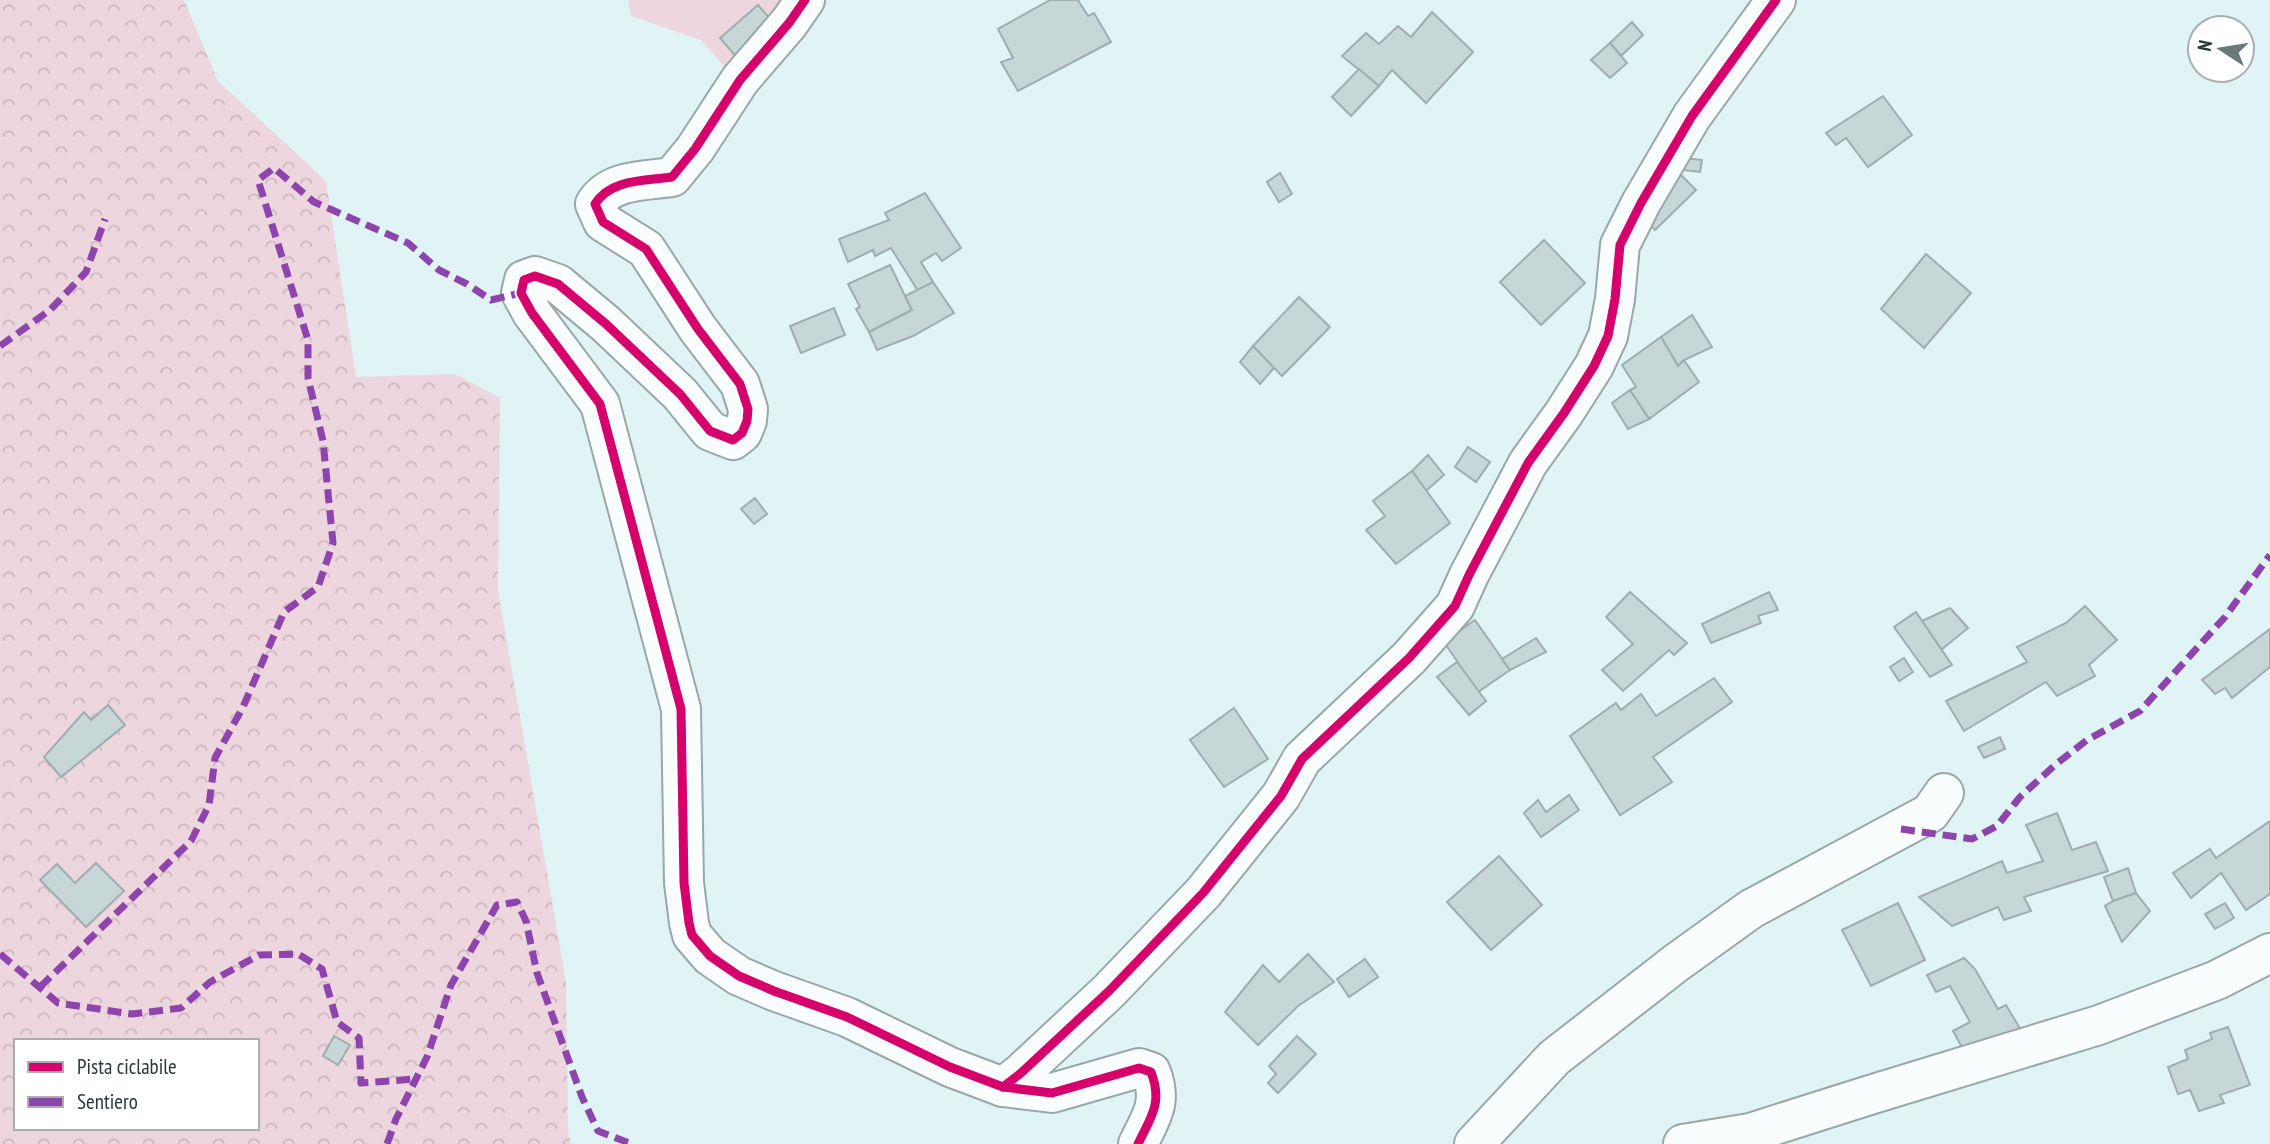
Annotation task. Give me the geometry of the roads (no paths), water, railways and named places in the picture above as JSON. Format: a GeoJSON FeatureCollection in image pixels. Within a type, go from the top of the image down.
{"type":"FeatureCollection","features":[{"type":"Feature","properties":{"kind":"street"},"geometry":{"type":"LineString","coordinates":[[805,0],[740,80],[695,149],[672,177],[613,186],[602,194],[595,204],[603,222],[646,249],[698,329],[740,384],[748,409],[742,433],[733,440],[710,431],[680,394],[606,324],[558,284],[535,276],[524,280],[521,293],[532,313],[600,404],[681,709],[684,883],[692,935],[710,956],[739,976],[847,1017],[950,1067],[1003,1087],[1052,1094],[1139,1068],[1151,1072],[1156,1086],[1157,1104],[1138,1144]]}},
{"type":"Feature","properties":{"kind":"street"},"geometry":{"type":"LineString","coordinates":[[1003,1087],[1109,991],[1203,893],[1281,796],[1302,759],[1409,658],[1455,606],[1528,463],[1572,401],[1594,366],[1608,336],[1620,246],[1641,203],[1692,116],[1776,0]]}},
{"type":"Feature","properties":{"kind":"street"},"geometry":{"type":"LineString","coordinates":[[1474,1144],[1554,1058],[1676,963],[1751,909],[1930,813],[1944,793]]}},
{"type":"Feature","properties":{"kind":"street"},"geometry":{"type":"LineString","coordinates":[[1683,1144],[1750,1133],[2099,1025],[2217,980],[2270,953]]}}]}
